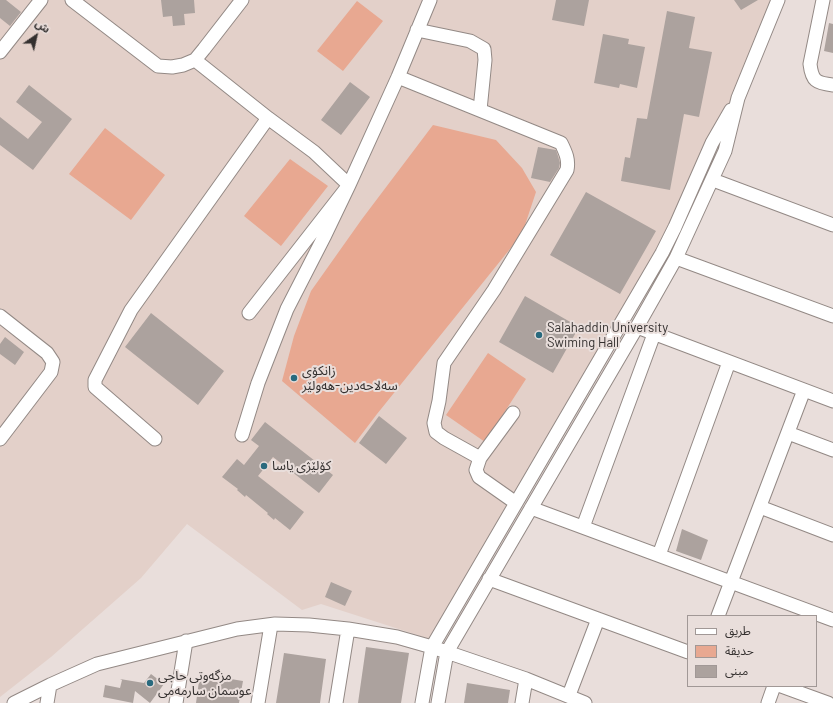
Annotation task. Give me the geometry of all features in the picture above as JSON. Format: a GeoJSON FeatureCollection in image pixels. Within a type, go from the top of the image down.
{"type":"FeatureCollection","features":[{"type":"Feature","properties":{"kind":"street"},"geometry":{"type":"LineString","coordinates":[[0,52],[41,0]]}},
{"type":"Feature","properties":{"kind":"street"},"geometry":{"type":"LineString","coordinates":[[72,0],[158,66],[172,67],[183,65],[195,60],[242,0]]}},
{"type":"Feature","properties":{"kind":"street"},"geometry":{"type":"LineString","coordinates":[[242,436],[258,383],[286,309],[325,235],[398,77],[430,0]]}},
{"type":"Feature","properties":{"kind":"street"},"geometry":{"type":"LineString","coordinates":[[422,703],[432,647],[662,253],[712,143],[738,98],[778,0]]}},
{"type":"Feature","properties":{"kind":"street"},"geometry":{"type":"LineString","coordinates":[[823,0],[810,64],[811,74],[815,80],[822,84],[833,85]]}},
{"type":"Feature","properties":{"kind":"street"},"geometry":{"type":"LineString","coordinates":[[417,30],[470,41],[484,49],[485,60],[480,110]]}},
{"type":"Feature","properties":{"kind":"street"},"geometry":{"type":"LineString","coordinates":[[195,60],[268,118],[314,152],[348,185]]}},
{"type":"Feature","properties":{"kind":"street"},"geometry":{"type":"LineString","coordinates":[[398,77],[561,144],[566,152],[568,162],[567,170],[494,290],[444,363],[440,401],[434,423],[436,432],[480,458]]}},
{"type":"Feature","properties":{"kind":"street"},"geometry":{"type":"LineString","coordinates":[[438,703],[447,652],[637,328],[676,258],[725,151],[738,98]]}},
{"type":"Feature","properties":{"kind":"street"},"geometry":{"type":"LineString","coordinates":[[155,439],[95,387],[95,380],[130,310],[268,118]]}},
{"type":"Feature","properties":{"kind":"street"},"geometry":{"type":"LineString","coordinates":[[713,180],[833,225]]}},
{"type":"Feature","properties":{"kind":"street"},"geometry":{"type":"LineString","coordinates":[[249,313],[348,185]]}},
{"type":"Feature","properties":{"kind":"street"},"geometry":{"type":"LineString","coordinates":[[676,258],[833,316]]}},
{"type":"Feature","properties":{"kind":"street"},"geometry":{"type":"LineString","coordinates":[[0,316],[47,353],[53,362],[51,372],[0,439]]}},
{"type":"Feature","properties":{"kind":"street"},"geometry":{"type":"LineString","coordinates":[[637,328],[833,401]]}},
{"type":"Feature","properties":{"kind":"street"},"geometry":{"type":"LineString","coordinates":[[583,527],[654,334]]}},
{"type":"Feature","properties":{"kind":"street"},"geometry":{"type":"LineString","coordinates":[[659,555],[729,362]]}},
{"type":"Feature","properties":{"kind":"street"},"geometry":{"type":"LineString","coordinates":[[588,380],[601,389]]}},
{"type":"Feature","properties":{"kind":"street"},"geometry":{"type":"LineString","coordinates":[[718,615],[804,390]]}},
{"type":"Feature","properties":{"kind":"street"},"geometry":{"type":"LineString","coordinates":[[513,412],[480,458],[476,470],[479,477],[516,504]]}},
{"type":"Feature","properties":{"kind":"street"},"geometry":{"type":"LineString","coordinates":[[788,434],[833,450]]}},
{"type":"Feature","properties":{"kind":"street"},"geometry":{"type":"LineString","coordinates":[[760,507],[833,535]]}},
{"type":"Feature","properties":{"kind":"street"},"geometry":{"type":"LineString","coordinates":[[531,508],[833,620]]}},
{"type":"Feature","properties":{"kind":"street"},"geometry":{"type":"LineString","coordinates":[[489,579],[687,652]]}},
{"type":"Feature","properties":{"kind":"street"},"geometry":{"type":"LineString","coordinates":[[569,695],[598,618]]}},
{"type":"Feature","properties":{"kind":"street"},"geometry":{"type":"LineString","coordinates":[[14,703],[98,664],[237,629],[271,625],[309,625],[348,628],[432,647],[526,679],[569,695],[585,703]]}},
{"type":"Feature","properties":{"kind":"street"},"geometry":{"type":"LineString","coordinates":[[258,703],[271,625]]}},
{"type":"Feature","properties":{"kind":"street"},"geometry":{"type":"LineString","coordinates":[[336,703],[348,628]]}},
{"type":"Feature","properties":{"kind":"street"},"geometry":{"type":"LineString","coordinates":[[176,703],[186,641]]}},
{"type":"Feature","properties":{"kind":"street"},"geometry":{"type":"LineString","coordinates":[[522,703],[526,679]]}},
{"type":"Feature","properties":{"kind":"street"},"geometry":{"type":"LineString","coordinates":[[48,703],[50,685]]}},
{"type":"Feature","properties":{"kind":"street"},"geometry":{"type":"LineString","coordinates":[[768,703],[774,687]]}},
{"type":"Feature","properties":{"kind":"street"},"geometry":{"type":"LineString","coordinates":[[784,687],[828,703]]}},
{"type":"Feature","properties":{"kind":"shaded area","name":"زانکۆی سەلاحەدین-هەولێر"},"geometry":{"type":"Polygon","coordinates":[[[0,0],[770,0],[743,79],[672,233],[436,641],[321,604],[302,610],[187,524],[141,578],[51,657],[0,697],[0,0]]]}},
{"type":"Feature","properties":{"kind":"green space"},"geometry":{"type":"Polygon","coordinates":[[[357,1],[383,21],[343,71],[317,51],[357,1]]]}},
{"type":"Feature","properties":{"kind":"green space"},"geometry":{"type":"Polygon","coordinates":[[[433,125],[496,140],[522,168],[536,192],[522,234],[355,443],[282,381],[294,336],[311,291],[362,219],[433,125]]]}},
{"type":"Feature","properties":{"kind":"green space"},"geometry":{"type":"Polygon","coordinates":[[[105,128],[165,175],[131,220],[69,174],[105,128]]]}},
{"type":"Feature","properties":{"kind":"green space"},"geometry":{"type":"Polygon","coordinates":[[[290,159],[328,186],[281,246],[244,216],[290,159]]]}},
{"type":"Feature","properties":{"kind":"green space"},"geometry":{"type":"Polygon","coordinates":[[[488,353],[526,379],[485,442],[446,415],[488,353]]]}},
{"type":"Feature","properties":{"kind":"building"},"geometry":{"type":"Polygon","coordinates":[[[0,0],[6,0],[21,12],[10,26],[0,18],[0,0]]]}},
{"type":"Feature","properties":{"kind":"building"},"geometry":{"type":"Polygon","coordinates":[[[161,0],[194,0],[195,13],[184,14],[185,25],[173,26],[172,16],[163,17],[161,0]]]}},
{"type":"Feature","properties":{"kind":"building"},"geometry":{"type":"Polygon","coordinates":[[[556,0],[589,0],[584,26],[552,20],[556,0]]]}},
{"type":"Feature","properties":{"kind":"building"},"geometry":{"type":"Polygon","coordinates":[[[734,0],[758,0],[741,10],[734,0]]]}},
{"type":"Feature","properties":{"kind":"building"},"geometry":{"type":"Polygon","coordinates":[[[667,11],[695,17],[689,48],[712,52],[699,117],[684,114],[670,190],[621,181],[625,157],[630,158],[637,118],[647,119],[667,11]]]}},
{"type":"Feature","properties":{"kind":"building"},"geometry":{"type":"Polygon","coordinates":[[[829,23],[833,24],[833,53],[824,51],[829,23]]]}},
{"type":"Feature","properties":{"kind":"building"},"geometry":{"type":"Polygon","coordinates":[[[603,34],[629,39],[628,44],[645,47],[637,88],[620,84],[619,88],[594,83],[603,34]]]}},
{"type":"Feature","properties":{"kind":"building"},"geometry":{"type":"Polygon","coordinates":[[[350,82],[370,97],[341,135],[321,120],[350,82]]]}},
{"type":"Feature","properties":{"kind":"building"},"geometry":{"type":"Polygon","coordinates":[[[29,85],[72,119],[33,170],[0,145],[0,117],[28,139],[42,122],[16,102],[29,85]]]}},
{"type":"Feature","properties":{"kind":"building"},"geometry":{"type":"Polygon","coordinates":[[[538,147],[556,150],[560,163],[559,168],[550,182],[531,178],[538,147]]]}},
{"type":"Feature","properties":{"kind":"building"},"geometry":{"type":"Polygon","coordinates":[[[586,192],[656,231],[620,294],[550,255],[586,192]]]}},
{"type":"Feature","properties":{"kind":"building","name":"Salahaddin University Swiming Hall"},"geometry":{"type":"Polygon","coordinates":[[[525,296],[579,327],[553,373],[499,342],[525,296]]]}},
{"type":"Feature","properties":{"kind":"building"},"geometry":{"type":"Polygon","coordinates":[[[151,313],[224,371],[198,405],[125,347],[151,313]]]}},
{"type":"Feature","properties":{"kind":"building"},"geometry":{"type":"Polygon","coordinates":[[[5,337],[24,352],[15,365],[0,354],[0,344],[5,337]]]}},
{"type":"Feature","properties":{"kind":"building"},"geometry":{"type":"Polygon","coordinates":[[[379,416],[407,438],[386,464],[359,443],[379,416]]]}},
{"type":"Feature","properties":{"kind":"building"},"geometry":{"type":"Polygon","coordinates":[[[265,422],[333,475],[319,493],[273,457],[258,476],[304,512],[290,530],[275,518],[274,520],[267,514],[268,513],[246,495],[245,497],[237,490],[238,489],[222,477],[237,459],[244,465],[259,446],[251,440],[265,422]]]}},
{"type":"Feature","properties":{"kind":"building"},"geometry":{"type":"Polygon","coordinates":[[[682,529],[708,540],[701,560],[676,551],[682,529]]]}},
{"type":"Feature","properties":{"kind":"building"},"geometry":{"type":"Polygon","coordinates":[[[331,582],[352,591],[345,606],[325,597],[331,582]]]}},
{"type":"Feature","properties":{"kind":"building"},"geometry":{"type":"Polygon","coordinates":[[[366,647],[409,653],[401,703],[358,703],[366,647]]]}},
{"type":"Feature","properties":{"kind":"building"},"geometry":{"type":"Polygon","coordinates":[[[284,653],[326,659],[320,703],[276,703],[284,653]]]}},
{"type":"Feature","properties":{"kind":"building"},"geometry":{"type":"Polygon","coordinates":[[[151,674],[164,684],[150,703],[135,691],[133,703],[103,697],[105,685],[120,688],[122,680],[120,679],[144,683],[151,674]]]}},
{"type":"Feature","properties":{"kind":"building"},"geometry":{"type":"Polygon","coordinates":[[[200,674],[243,681],[239,703],[196,703],[200,674]]]}},
{"type":"Feature","properties":{"kind":"building"},"geometry":{"type":"Polygon","coordinates":[[[467,683],[510,690],[508,703],[464,703],[467,683]]]}},
{"type":"Feature","properties":{"kind":"place","name":"Salahaddin University Swiming Hall"},"geometry":{"type":"Point","coordinates":[539,335]}},
{"type":"Feature","properties":{"kind":"place","name":"زانکۆی سەلاحەدین-هەولێر"},"geometry":{"type":"Point","coordinates":[294,378]}},
{"type":"Feature","properties":{"kind":"place","name":"کۆلێژی یاسا"},"geometry":{"type":"Point","coordinates":[264,466]}},
{"type":"Feature","properties":{"kind":"place","name":"مزگەوتی حاجی عوسمان سارمەمی"},"geometry":{"type":"Point","coordinates":[150,683]}}]}
